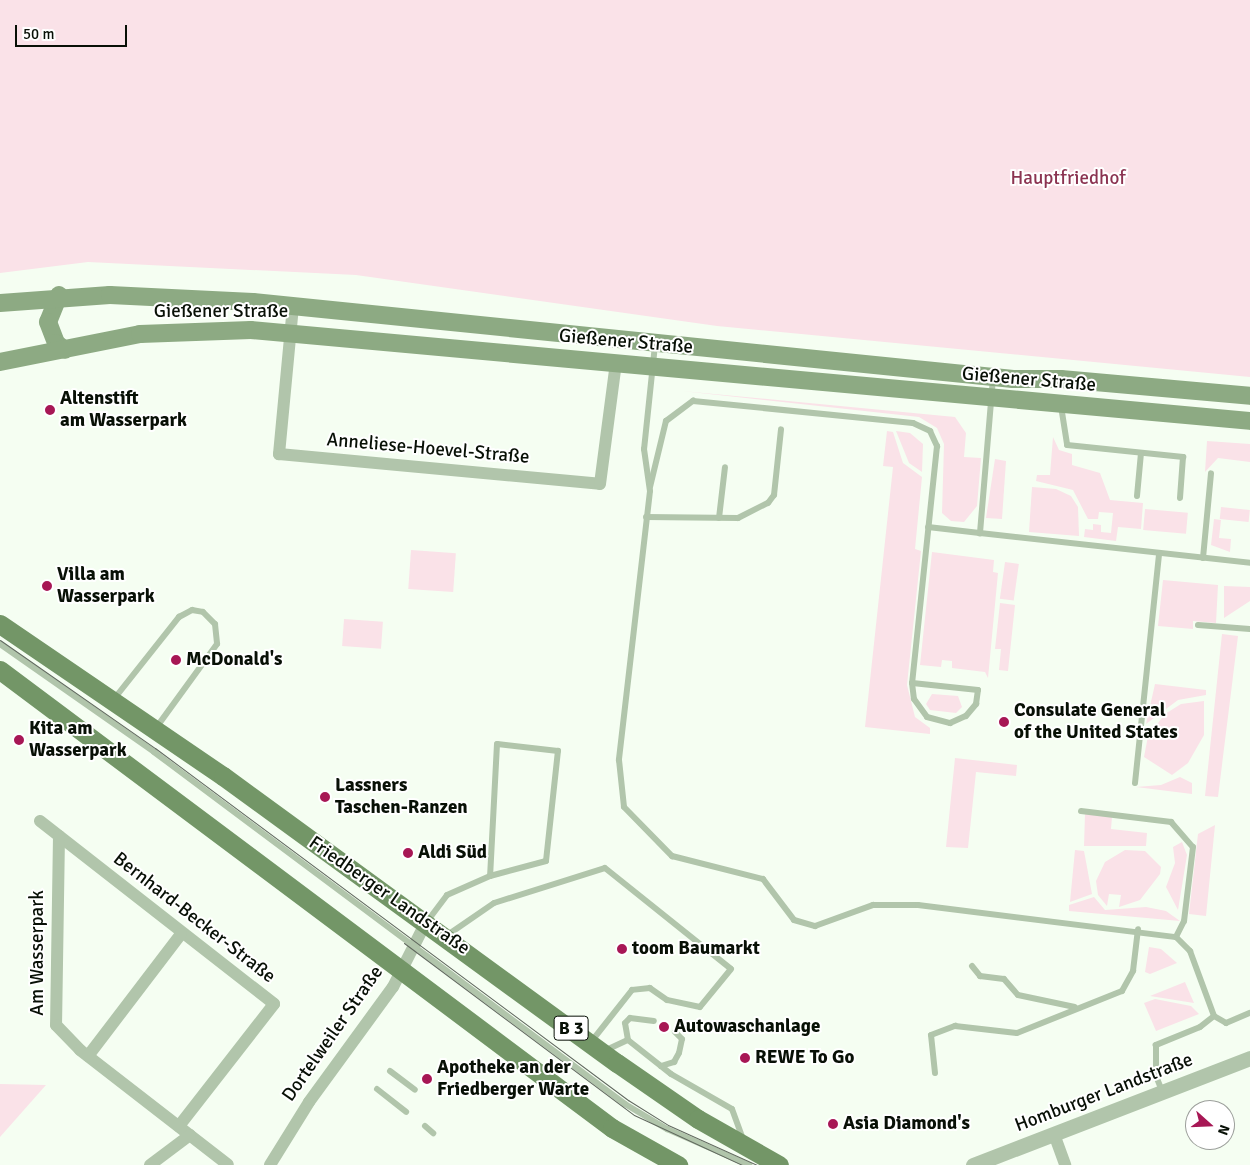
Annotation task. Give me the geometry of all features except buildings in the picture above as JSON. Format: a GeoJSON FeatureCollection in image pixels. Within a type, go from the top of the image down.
{"type":"FeatureCollection","features":[{"type":"Feature","properties":{"kind":"main road","name":"Gießener Straße"},"geometry":{"type":"LineString","coordinates":[[0,303],[59,295],[293,306],[656,341],[993,377],[1250,396]]}},
{"type":"Feature","properties":{"kind":"main road"},"geometry":{"type":"LineString","coordinates":[[59,295],[48,322],[56,343],[65,350]]}},
{"type":"Feature","properties":{"kind":"main road","name":"Gießener Straße"},"geometry":{"type":"LineString","coordinates":[[0,362],[140,334],[290,332],[1250,421]]}},
{"type":"Feature","properties":{"kind":"main road","name":"Friedberger Landstraße"},"geometry":{"type":"LineString","coordinates":[[0,624],[156,728],[425,924],[446,936],[596,1047],[698,1119],[780,1165]]}},
{"type":"Feature","properties":{"kind":"main road"},"geometry":{"type":"LineString","coordinates":[[0,670],[612,1128],[678,1165]]}},
{"type":"Feature","properties":{"kind":"street","name":"Anneliese-Hoevel-Straße"},"geometry":{"type":"LineString","coordinates":[[293,306],[279,454],[600,484],[616,363]]}},
{"type":"Feature","properties":{"kind":"street","name":"Bernhard-Becker-Straße"},"geometry":{"type":"LineString","coordinates":[[40,821],[181,934],[274,1004],[179,1126]]}},
{"type":"Feature","properties":{"kind":"street","name":"Am Wasserpark"},"geometry":{"type":"LineString","coordinates":[[58,836],[56,1025],[88,1056],[228,1165]]}},
{"type":"Feature","properties":{"kind":"street","name":"Dortelweiler Straße"},"geometry":{"type":"LineString","coordinates":[[270,1165],[400,971],[412,944],[425,924]]}},
{"type":"Feature","properties":{"kind":"street"},"geometry":{"type":"LineString","coordinates":[[88,1056],[181,934]]}},
{"type":"Feature","properties":{"kind":"street","name":"Homburger Landstraße"},"geometry":{"type":"LineString","coordinates":[[973,1165],[1250,1058]]}},
{"type":"Feature","properties":{"kind":"street"},"geometry":{"type":"LineString","coordinates":[[1054,1134],[1065,1165]]}},
{"type":"Feature","properties":{"kind":"street"},"geometry":{"type":"LineString","coordinates":[[150,1165],[190,1135]]}},
{"type":"Feature","properties":{"kind":"lane"},"geometry":{"type":"LineString","coordinates":[[650,491],[644,449],[656,341]]}},
{"type":"Feature","properties":{"kind":"lane"},"geometry":{"type":"LineString","coordinates":[[980,533],[993,377]]}},
{"type":"Feature","properties":{"kind":"lane"},"geometry":{"type":"LineString","coordinates":[[912,682],[978,690],[976,704],[957,721],[934,721],[919,709],[912,682],[937,446],[930,431],[913,423],[693,401],[666,421],[646,517],[619,760],[624,807],[672,856],[763,879],[794,920],[815,926],[872,905],[918,905],[1138,929],[1176,937],[1190,951],[1214,1016],[1226,1023],[1250,1013]]}},
{"type":"Feature","properties":{"kind":"lane"},"geometry":{"type":"LineString","coordinates":[[1061,404],[1068,446],[1184,457],[1180,498]]}},
{"type":"Feature","properties":{"kind":"lane"},"geometry":{"type":"LineString","coordinates":[[646,517],[738,518],[774,495],[781,428]]}},
{"type":"Feature","properties":{"kind":"lane"},"geometry":{"type":"LineString","coordinates":[[1137,496],[1141,453]]}},
{"type":"Feature","properties":{"kind":"lane"},"geometry":{"type":"LineString","coordinates":[[719,518],[725,466]]}},
{"type":"Feature","properties":{"kind":"lane"},"geometry":{"type":"LineString","coordinates":[[1204,558],[1211,473]]}},
{"type":"Feature","properties":{"kind":"lane"},"geometry":{"type":"LineString","coordinates":[[928,528],[1250,562]]}},
{"type":"Feature","properties":{"kind":"lane"},"geometry":{"type":"LineString","coordinates":[[1135,783],[1159,553]]}},
{"type":"Feature","properties":{"kind":"lane"},"geometry":{"type":"LineString","coordinates":[[113,700],[179,618],[192,610],[203,612],[215,624],[217,644],[156,728]]}},
{"type":"Feature","properties":{"kind":"lane"},"geometry":{"type":"LineString","coordinates":[[1198,624],[1250,630]]}},
{"type":"Feature","properties":{"kind":"lane","name":"Friedberger Landstraße"},"geometry":{"type":"LineString","coordinates":[[0,644],[154,752],[637,1111],[749,1165]]}},
{"type":"Feature","properties":{"kind":"lane"},"geometry":{"type":"LineString","coordinates":[[425,924],[448,895],[490,876],[546,861],[558,751],[497,744],[490,876]]}},
{"type":"Feature","properties":{"kind":"lane"},"geometry":{"type":"LineString","coordinates":[[1081,811],[1171,822],[1193,847],[1184,921],[1176,937]]}},
{"type":"Feature","properties":{"kind":"lane"},"geometry":{"type":"LineString","coordinates":[[446,936],[494,903],[605,868],[731,969],[700,1007],[666,1000],[650,988],[632,990],[596,1047]]}},
{"type":"Feature","properties":{"kind":"lane"},"geometry":{"type":"LineString","coordinates":[[935,1073],[931,1035],[955,1026],[1017,1033],[1075,1008],[1122,991],[1133,971],[1138,929]]}},
{"type":"Feature","properties":{"kind":"lane"},"geometry":{"type":"LineString","coordinates":[[972,966],[980,976],[1004,979],[1018,995],[1075,1008]]}},
{"type":"Feature","properties":{"kind":"lane"},"geometry":{"type":"LineString","coordinates":[[1163,1092],[1156,1076],[1156,1045],[1200,1027],[1214,1016]]}},
{"type":"Feature","properties":{"kind":"lane"},"geometry":{"type":"LineString","coordinates":[[654,1022],[630,1018],[625,1030],[628,1040],[661,1066],[732,1108],[745,1144]]}},
{"type":"Feature","properties":{"kind":"lane"},"geometry":{"type":"LineString","coordinates":[[661,1066],[674,1062],[680,1053],[682,1039],[675,1032]]}},
{"type":"Feature","properties":{"kind":"lane"},"geometry":{"type":"LineString","coordinates":[[596,1047],[628,1040]]}},
{"type":"Feature","properties":{"kind":"lane"},"geometry":{"type":"LineString","coordinates":[[390,1071],[415,1090]]}},
{"type":"Feature","properties":{"kind":"lane"},"geometry":{"type":"LineString","coordinates":[[377,1089],[406,1112]]}},
{"type":"Feature","properties":{"kind":"lane"},"geometry":{"type":"LineString","coordinates":[[425,1126],[433,1132]]}},
{"type":"Feature","properties":{"kind":"green space","name":"Hauptfriedhof"},"geometry":{"type":"Polygon","coordinates":[[[0,0],[1250,0],[1250,377],[717,326],[356,275],[88,262],[0,273],[0,0]]]}},
{"type":"Feature","properties":{"kind":"green space"},"geometry":{"type":"Polygon","coordinates":[[[682,391],[955,417],[966,433],[964,457],[981,458],[977,506],[964,522],[951,521],[942,513],[944,444],[937,428],[919,417],[682,391]]]}},
{"type":"Feature","properties":{"kind":"green space"},"geometry":{"type":"Polygon","coordinates":[[[887,431],[893,432],[903,463],[922,477],[915,549],[921,551],[907,685],[915,717],[930,728],[930,734],[865,727],[893,467],[883,466],[887,431]]]}},
{"type":"Feature","properties":{"kind":"green space"},"geometry":{"type":"Polygon","coordinates":[[[896,431],[910,433],[923,444],[922,472],[909,463],[896,431]]]}},
{"type":"Feature","properties":{"kind":"green space"},"geometry":{"type":"Polygon","coordinates":[[[1053,437],[1059,450],[1072,454],[1072,465],[1100,473],[1110,500],[1143,503],[1141,529],[1118,527],[1116,541],[1084,537],[1085,529],[1093,530],[1093,524],[1101,525],[1101,532],[1111,533],[1113,513],[1099,512],[1098,519],[1088,519],[1073,490],[1036,481],[1037,475],[1050,475],[1053,437]]]}},
{"type":"Feature","properties":{"kind":"green space"},"geometry":{"type":"Polygon","coordinates":[[[1207,441],[1250,444],[1250,462],[1218,458],[1205,472],[1207,441]]]}},
{"type":"Feature","properties":{"kind":"green space"},"geometry":{"type":"Polygon","coordinates":[[[995,459],[1006,461],[1002,519],[986,518],[995,459]]]}},
{"type":"Feature","properties":{"kind":"green space"},"geometry":{"type":"Polygon","coordinates":[[[1032,487],[1056,489],[1071,496],[1078,507],[1079,536],[1029,532],[1032,487]]]}},
{"type":"Feature","properties":{"kind":"green space"},"geometry":{"type":"Polygon","coordinates":[[[1221,507],[1250,510],[1249,522],[1220,519],[1221,507]]]}},
{"type":"Feature","properties":{"kind":"green space"},"geometry":{"type":"Polygon","coordinates":[[[1145,509],[1188,513],[1186,534],[1143,530],[1145,509]]]}},
{"type":"Feature","properties":{"kind":"green space"},"geometry":{"type":"Polygon","coordinates":[[[1214,519],[1221,520],[1219,538],[1231,539],[1230,552],[1211,545],[1214,519]]]}},
{"type":"Feature","properties":{"kind":"green space"},"geometry":{"type":"Polygon","coordinates":[[[411,550],[456,553],[453,592],[408,589],[411,550]]]}},
{"type":"Feature","properties":{"kind":"green space"},"geometry":{"type":"Polygon","coordinates":[[[932,552],[994,560],[993,572],[998,573],[988,678],[985,672],[952,668],[952,661],[942,660],[941,667],[920,665],[932,552]]]}},
{"type":"Feature","properties":{"kind":"green space"},"geometry":{"type":"Polygon","coordinates":[[[1005,562],[1019,564],[1014,601],[1000,599],[1005,562]]]}},
{"type":"Feature","properties":{"kind":"green space"},"geometry":{"type":"Polygon","coordinates":[[[1163,580],[1218,585],[1216,623],[1193,621],[1193,629],[1158,626],[1163,580]]]}},
{"type":"Feature","properties":{"kind":"green space"},"geometry":{"type":"Polygon","coordinates":[[[1224,586],[1250,587],[1250,601],[1224,618],[1224,586]]]}},
{"type":"Feature","properties":{"kind":"green space"},"geometry":{"type":"Polygon","coordinates":[[[1000,603],[1015,605],[1008,671],[999,670],[1001,649],[995,649],[1000,603]]]}},
{"type":"Feature","properties":{"kind":"green space"},"geometry":{"type":"Polygon","coordinates":[[[344,619],[383,622],[381,649],[342,646],[344,619]]]}},
{"type":"Feature","properties":{"kind":"green space"},"geometry":{"type":"Polygon","coordinates":[[[1222,634],[1238,636],[1218,797],[1205,796],[1222,634]]]}},
{"type":"Feature","properties":{"kind":"green space"},"geometry":{"type":"Polygon","coordinates":[[[1155,684],[1206,690],[1206,695],[1178,700],[1146,724],[1155,684]]]}},
{"type":"Feature","properties":{"kind":"green space"},"geometry":{"type":"Polygon","coordinates":[[[932,694],[958,696],[962,707],[956,713],[930,710],[926,704],[932,694]]]}},
{"type":"Feature","properties":{"kind":"green space"},"geometry":{"type":"Polygon","coordinates":[[[1204,701],[1204,735],[1188,763],[1172,775],[1144,757],[1148,736],[1165,714],[1181,704],[1204,701]]]}},
{"type":"Feature","properties":{"kind":"green space"},"geometry":{"type":"Polygon","coordinates":[[[955,758],[1017,765],[1016,776],[976,772],[968,848],[946,847],[955,758]]]}},
{"type":"Feature","properties":{"kind":"green space"},"geometry":{"type":"Polygon","coordinates":[[[1180,777],[1192,783],[1192,794],[1136,787],[1161,785],[1180,777]]]}},
{"type":"Feature","properties":{"kind":"green space"},"geometry":{"type":"Polygon","coordinates":[[[1085,814],[1112,817],[1111,829],[1147,833],[1146,846],[1084,846],[1085,814]]]}},
{"type":"Feature","properties":{"kind":"green space"},"geometry":{"type":"Polygon","coordinates":[[[1215,825],[1206,916],[1189,914],[1198,834],[1215,825]]]}},
{"type":"Feature","properties":{"kind":"green space"},"geometry":{"type":"Polygon","coordinates":[[[1182,842],[1187,855],[1178,910],[1166,887],[1175,863],[1173,847],[1182,842]]]}},
{"type":"Feature","properties":{"kind":"green space"},"geometry":{"type":"Polygon","coordinates":[[[1075,850],[1084,851],[1092,894],[1070,902],[1075,850]]]}},
{"type":"Feature","properties":{"kind":"green space"},"geometry":{"type":"Polygon","coordinates":[[[1125,850],[1145,851],[1161,867],[1160,874],[1140,900],[1119,907],[1121,895],[1109,894],[1107,906],[1098,895],[1096,881],[1105,862],[1125,850]]]}},
{"type":"Feature","properties":{"kind":"green space"},"geometry":{"type":"Polygon","coordinates":[[[1094,897],[1105,910],[1146,907],[1166,911],[1180,921],[1069,911],[1069,905],[1094,897]]]}},
{"type":"Feature","properties":{"kind":"green space"},"geometry":{"type":"Polygon","coordinates":[[[1149,947],[1161,949],[1177,963],[1150,974],[1145,972],[1149,947]]]}},
{"type":"Feature","properties":{"kind":"green space"},"geometry":{"type":"Polygon","coordinates":[[[1185,982],[1194,1003],[1150,996],[1185,982]]]}},
{"type":"Feature","properties":{"kind":"green space"},"geometry":{"type":"Polygon","coordinates":[[[1155,999],[1191,1006],[1199,1014],[1156,1031],[1144,1003],[1155,999]]]}},
{"type":"Feature","properties":{"kind":"green space"},"geometry":{"type":"Polygon","coordinates":[[[0,1084],[46,1085],[0,1137],[0,1084]]]}},
{"type":"Feature","properties":{"kind":"tram line"},"geometry":{"type":"LineString","coordinates":[[0,640],[155,748],[628,1100],[668,1125],[757,1165]]}},
{"type":"Feature","properties":{"kind":"tram line"},"geometry":{"type":"LineString","coordinates":[[404,943],[634,1115],[742,1165]]}},
{"type":"Feature","properties":{"kind":"place","name":"Altenstift am Wasserpark"},"geometry":{"type":"Point","coordinates":[50,410]}},
{"type":"Feature","properties":{"kind":"place","name":"Villa am Wasserpark"},"geometry":{"type":"Point","coordinates":[47,586]}},
{"type":"Feature","properties":{"kind":"place","name":"McDonald's"},"geometry":{"type":"Point","coordinates":[176,660]}},
{"type":"Feature","properties":{"kind":"place","name":"Consulate General of the United States"},"geometry":{"type":"Point","coordinates":[1004,722]}},
{"type":"Feature","properties":{"kind":"place","name":"Kita am Wasserpark"},"geometry":{"type":"Point","coordinates":[19,740]}},
{"type":"Feature","properties":{"kind":"place","name":"Lassners Taschen-Ranzen"},"geometry":{"type":"Point","coordinates":[325,797]}},
{"type":"Feature","properties":{"kind":"place","name":"Aldi Süd"},"geometry":{"type":"Point","coordinates":[408,853]}},
{"type":"Feature","properties":{"kind":"place","name":"toom Baumarkt"},"geometry":{"type":"Point","coordinates":[622,949]}},
{"type":"Feature","properties":{"kind":"place","name":"Autowaschanlage"},"geometry":{"type":"Point","coordinates":[664,1027]}},
{"type":"Feature","properties":{"kind":"place","name":"REWE To Go"},"geometry":{"type":"Point","coordinates":[745,1058]}},
{"type":"Feature","properties":{"kind":"place","name":"Apotheke an der Friedberger Warte"},"geometry":{"type":"Point","coordinates":[427,1079]}},
{"type":"Feature","properties":{"kind":"place","name":"Asia Diamond's"},"geometry":{"type":"Point","coordinates":[833,1124]}}]}
